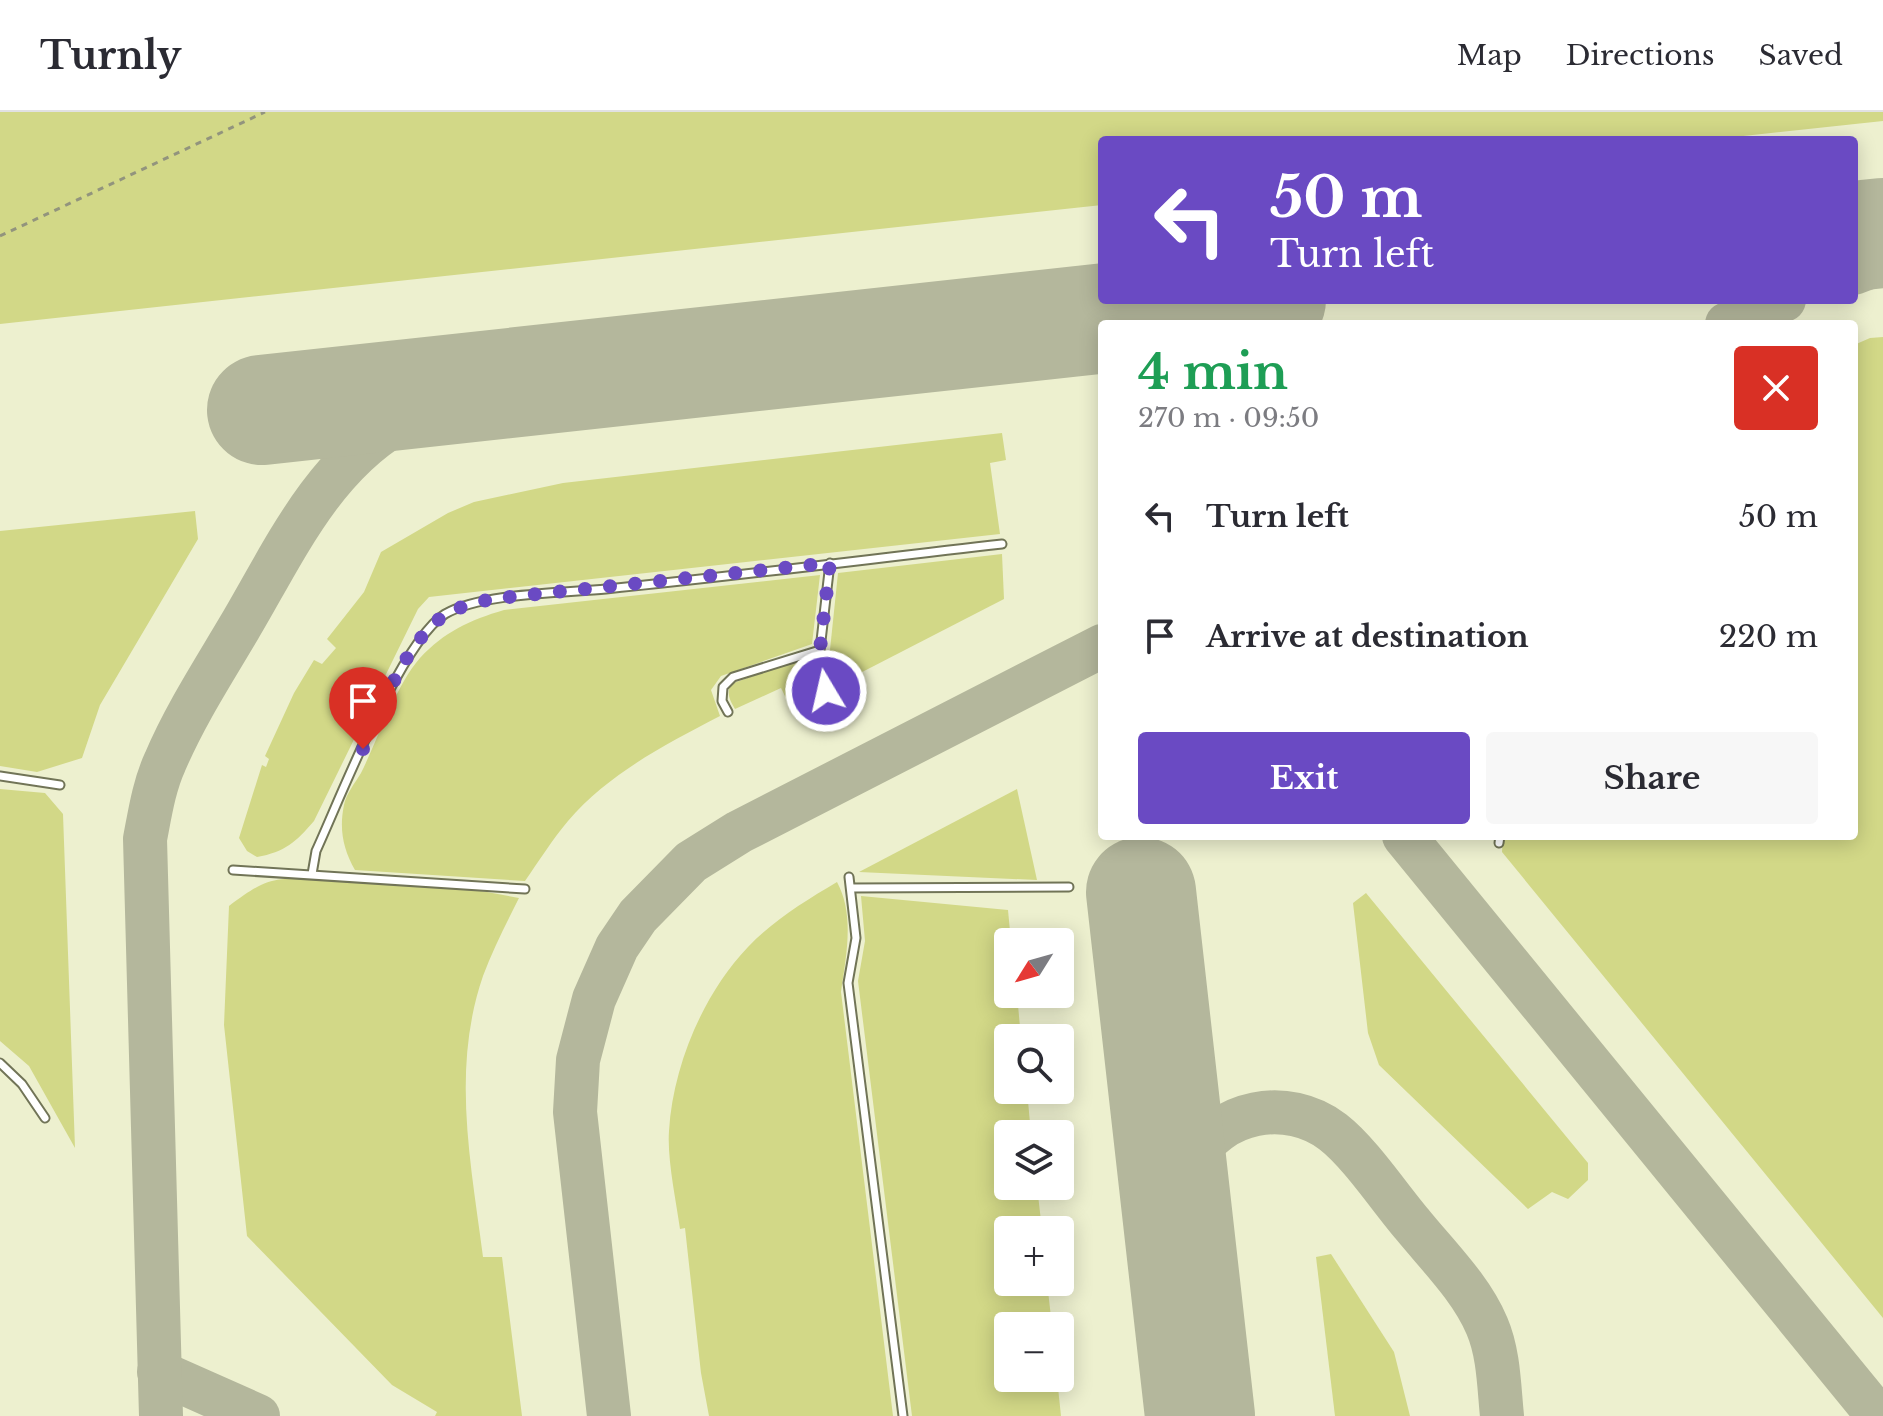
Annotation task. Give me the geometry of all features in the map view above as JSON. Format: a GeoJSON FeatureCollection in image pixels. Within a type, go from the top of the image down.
{"type":"FeatureCollection","features":[{"type":"Feature","properties":{"kind":"lane"},"geometry":{"type":"LineString","coordinates":[[312,874],[316,851],[387,697],[415,646],[445,615],[490,599],[1002,544]]}},
{"type":"Feature","properties":{"kind":"lane"},"geometry":{"type":"LineString","coordinates":[[826,691],[819,658],[830,563]]}},
{"type":"Feature","properties":{"kind":"lane"},"geometry":{"type":"LineString","coordinates":[[728,712],[722,701],[723,687],[733,677],[820,650]]}},
{"type":"Feature","properties":{"kind":"lane"},"geometry":{"type":"LineString","coordinates":[[0,776],[60,785]]}},
{"type":"Feature","properties":{"kind":"lane"},"geometry":{"type":"LineString","coordinates":[[233,870],[525,889]]}},
{"type":"Feature","properties":{"kind":"lane"},"geometry":{"type":"LineString","coordinates":[[849,877],[856,938],[848,983],[903,1416]]}},
{"type":"Feature","properties":{"kind":"lane"},"geometry":{"type":"LineString","coordinates":[[851,888],[1069,887]]}},
{"type":"Feature","properties":{"kind":"lane"},"geometry":{"type":"LineString","coordinates":[[0,1063],[22,1084],[45,1118]]}},
{"type":"Feature","properties":{"kind":"path"},"geometry":{"type":"LineString","coordinates":[[0,236],[265,112]]}},
{"type":"Feature","properties":{"kind":"green space"},"geometry":{"type":"Polygon","coordinates":[[[0,112],[1883,112],[1883,121],[1744,136],[1098,136],[1098,205],[0,324],[0,112]]]}},
{"type":"Feature","properties":{"kind":"green space"},"geometry":{"type":"Polygon","coordinates":[[[1883,337],[1883,1318],[1502,852],[1503,840],[1858,840],[1858,343],[1883,337]]]}},
{"type":"Feature","properties":{"kind":"green space"},"geometry":{"type":"Polygon","coordinates":[[[1002,433],[1006,460],[990,463],[1000,534],[429,597],[418,609],[314,821],[289,845],[267,855],[257,857],[247,851],[239,838],[262,765],[266,767],[269,759],[265,756],[294,693],[314,660],[322,664],[336,648],[327,639],[364,592],[381,552],[448,513],[474,502],[563,483],[1002,433]]]}},
{"type":"Feature","properties":{"kind":"green space"},"geometry":{"type":"Polygon","coordinates":[[[195,511],[198,539],[100,705],[82,758],[37,772],[0,766],[0,531],[195,511]]]}},
{"type":"Feature","properties":{"kind":"green space"},"geometry":{"type":"Polygon","coordinates":[[[1002,554],[1004,599],[835,686],[828,669],[838,573],[1002,554]]]}},
{"type":"Feature","properties":{"kind":"green space"},"geometry":{"type":"Polygon","coordinates":[[[820,575],[812,644],[721,676],[711,690],[720,716],[659,749],[601,789],[568,821],[525,881],[355,870],[342,831],[347,797],[411,669],[448,634],[504,610],[820,575]]]}},
{"type":"Feature","properties":{"kind":"green space"},"geometry":{"type":"Polygon","coordinates":[[[806,657],[812,660],[818,688],[816,696],[791,708],[781,688],[735,709],[729,694],[731,684],[806,657]]]}},
{"type":"Feature","properties":{"kind":"green space"},"geometry":{"type":"Polygon","coordinates":[[[0,789],[45,793],[63,814],[75,1148],[29,1066],[0,1041],[0,789]]]}},
{"type":"Feature","properties":{"kind":"green space"},"geometry":{"type":"Polygon","coordinates":[[[1017,789],[1037,880],[859,872],[1017,789]]]}},
{"type":"Feature","properties":{"kind":"green space"},"geometry":{"type":"Polygon","coordinates":[[[321,878],[465,888],[519,898],[495,946],[473,1011],[468,1046],[466,1116],[483,1257],[502,1257],[522,1416],[435,1416],[437,1412],[392,1385],[247,1236],[224,1025],[229,906],[253,889],[272,881],[321,878]]]}},
{"type":"Feature","properties":{"kind":"green space"},"geometry":{"type":"Polygon","coordinates":[[[837,882],[843,895],[847,922],[841,992],[893,1416],[709,1416],[701,1373],[685,1228],[680,1229],[669,1154],[669,1131],[677,1081],[704,1009],[732,966],[768,928],[837,882]]]}},
{"type":"Feature","properties":{"kind":"green space"},"geometry":{"type":"Polygon","coordinates":[[[1366,893],[1588,1163],[1588,1180],[1568,1199],[1552,1192],[1528,1209],[1379,1065],[1368,1033],[1353,903],[1366,893]]]}},
{"type":"Feature","properties":{"kind":"green space"},"geometry":{"type":"Polygon","coordinates":[[[861,896],[1008,910],[1010,928],[994,928],[994,1008],[1018,1008],[1020,1024],[994,1024],[994,1104],[1028,1104],[1030,1120],[994,1120],[994,1200],[1039,1200],[1040,1216],[994,1216],[994,1296],[1049,1296],[1050,1312],[994,1312],[994,1392],[1058,1392],[1061,1416],[912,1416],[858,981],[865,941],[861,896]]]}},
{"type":"Feature","properties":{"kind":"green space"},"geometry":{"type":"Polygon","coordinates":[[[1331,1254],[1394,1352],[1410,1416],[1335,1416],[1316,1257],[1331,1254]]]}},
{"type":"Feature","properties":{"kind":"taxiway"},"geometry":{"type":"LineString","coordinates":[[1858,271],[1883,262]]}},
{"type":"Feature","properties":{"kind":"taxiway"},"geometry":{"type":"LineString","coordinates":[[1736,320],[1774,304]]}},
{"type":"Feature","properties":{"kind":"taxiway"},"geometry":{"type":"LineString","coordinates":[[161,1416],[145,839],[161,771],[190,711],[288,543],[346,464],[370,442],[413,414],[462,396],[531,381]]}},
{"type":"Feature","properties":{"kind":"taxiway"},"geometry":{"type":"LineString","coordinates":[[609,1416],[575,1112],[578,1060],[594,999],[617,947],[638,916],[691,862],[739,832],[1098,648]]}},
{"type":"Feature","properties":{"kind":"taxiway"},"geometry":{"type":"LineString","coordinates":[[1407,840],[1878,1416]]}},
{"type":"Feature","properties":{"kind":"taxiway"},"geometry":{"type":"LineString","coordinates":[[1178,1208],[1192,1161],[1219,1130],[1236,1120],[1275,1112],[1315,1121],[1333,1132],[1364,1163],[1453,1273],[1480,1312],[1494,1348],[1502,1416]]}},
{"type":"Feature","properties":{"kind":"taxiway"},"geometry":{"type":"LineString","coordinates":[[159,1372],[258,1416]]}},
{"type":"Feature","properties":{"kind":"runway"},"geometry":{"type":"LineString","coordinates":[[1858,236],[1883,233]]}},
{"type":"Feature","properties":{"kind":"runway"},"geometry":{"type":"LineString","coordinates":[[262,410],[1234,304]]}},
{"type":"Feature","properties":{"kind":"runway"},"geometry":{"type":"LineString","coordinates":[[1141,892],[1200,1416]]}},
{"type":"Feature","properties":{"kind":"route"},"geometry":{"type":"LineString","coordinates":[[363,749],[415,646],[445,615],[490,599],[830,563],[819,658],[826,691]]}}]}
